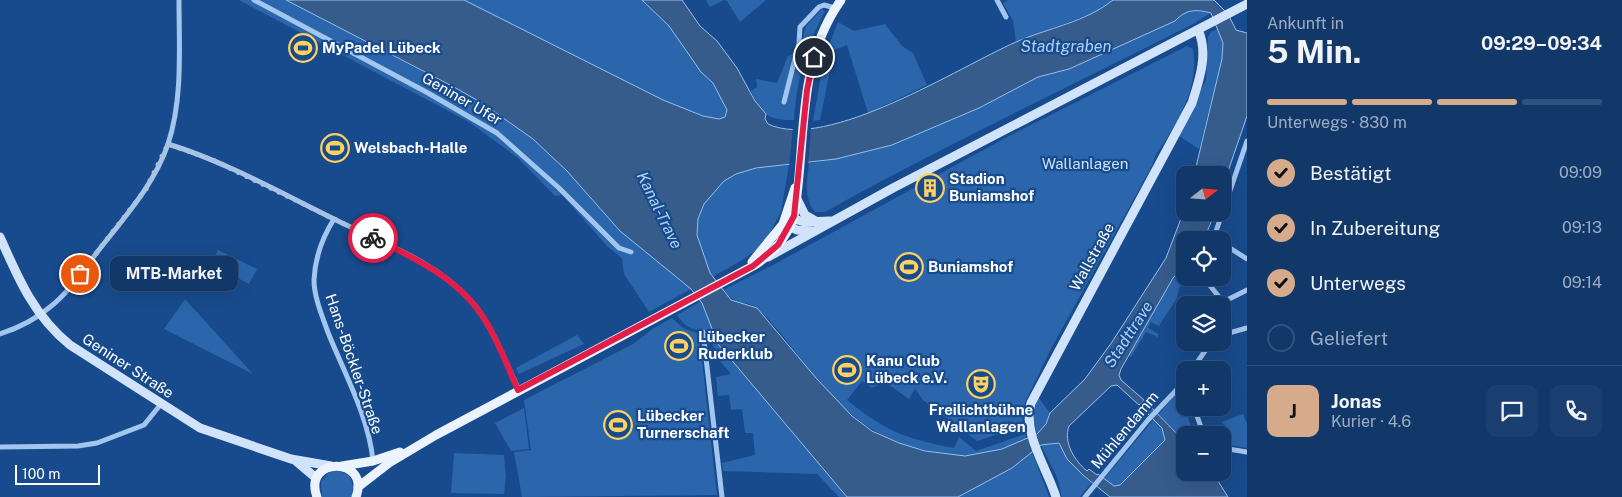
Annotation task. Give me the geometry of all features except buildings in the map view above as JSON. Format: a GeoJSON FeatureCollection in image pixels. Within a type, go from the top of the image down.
{"type":"FeatureCollection","features":[{"type":"Feature","properties":{"kind":"main road"},"geometry":{"type":"LineString","coordinates":[[761,261],[778,245],[797,199],[804,121],[814,57],[838,4]]}},
{"type":"Feature","properties":{"kind":"main road"},"geometry":{"type":"LineString","coordinates":[[788,222],[805,231],[833,220],[1247,4]]}},
{"type":"Feature","properties":{"kind":"main road","name":"Wallstraße"},"geometry":{"type":"LineString","coordinates":[[1056,497],[1032,435],[1028,414],[1035,394],[1192,103],[1202,64],[1202,40],[1198,30]]}},
{"type":"Feature","properties":{"kind":"main road"},"geometry":{"type":"LineString","coordinates":[[744,270],[788,222],[797,183]]}},
{"type":"Feature","properties":{"kind":"main road"},"geometry":{"type":"LineString","coordinates":[[797,199],[805,215],[816,226]]}},
{"type":"Feature","properties":{"kind":"main road"},"geometry":{"type":"LineString","coordinates":[[357,492],[390,463],[436,435],[761,261],[816,226]]}},
{"type":"Feature","properties":{"kind":"main road","name":"Geniner Straße"},"geometry":{"type":"LineString","coordinates":[[0,237],[26,294],[39,316],[52,331],[70,345],[200,428],[291,459],[331,466]]}},
{"type":"Feature","properties":{"kind":"main road"},"geometry":{"type":"LineString","coordinates":[[307,497],[316,494],[316,478],[331,466],[373,461],[395,454],[436,435]]}},
{"type":"Feature","properties":{"kind":"main road","name":"Geniner Straße"},"geometry":{"type":"LineString","coordinates":[[291,459],[306,468],[316,478]]}},
{"type":"Feature","properties":{"kind":"main road"},"geometry":{"type":"LineString","coordinates":[[342,466],[354,474],[357,492]]}},
{"type":"Feature","properties":{"kind":"street"},"geometry":{"type":"LineString","coordinates":[[0,334],[39,316],[67,291],[146,189],[168,144],[176,108],[179,69],[179,0]]}},
{"type":"Feature","properties":{"kind":"street","name":"Geniner Ufer"},"geometry":{"type":"LineString","coordinates":[[254,0],[436,97],[497,133],[530,160],[619,248],[632,252]]}},
{"type":"Feature","properties":{"kind":"street"},"geometry":{"type":"LineString","coordinates":[[997,0],[1006,17]]}},
{"type":"Feature","properties":{"kind":"street"},"geometry":{"type":"LineString","coordinates":[[784,102],[799,43],[800,27],[819,7],[838,4]]}},
{"type":"Feature","properties":{"kind":"street"},"geometry":{"type":"LineString","coordinates":[[1218,231],[1247,141]]}},
{"type":"Feature","properties":{"kind":"street"},"geometry":{"type":"LineString","coordinates":[[168,144],[213,160],[412,256],[456,286],[483,317],[518,390]]}},
{"type":"Feature","properties":{"kind":"street","name":"Hans-Böckler-Straße"},"geometry":{"type":"LineString","coordinates":[[334,219],[325,234],[317,255],[314,282],[321,312],[360,413],[373,461]]}},
{"type":"Feature","properties":{"kind":"street"},"geometry":{"type":"LineString","coordinates":[[1231,249],[1247,259]]}},
{"type":"Feature","properties":{"kind":"street"},"geometry":{"type":"LineString","coordinates":[[1210,286],[1223,302],[1247,290]]}},
{"type":"Feature","properties":{"kind":"street"},"geometry":{"type":"LineString","coordinates":[[1231,332],[1247,328]]}},
{"type":"Feature","properties":{"kind":"street"},"geometry":{"type":"LineString","coordinates":[[703,332],[722,497]]}},
{"type":"Feature","properties":{"kind":"street","name":"Mühlendamm"},"geometry":{"type":"LineString","coordinates":[[1085,497],[1151,417],[1176,391]]}},
{"type":"Feature","properties":{"kind":"street"},"geometry":{"type":"LineString","coordinates":[[0,447],[78,446],[97,443],[144,425],[161,404]]}},
{"type":"Feature","properties":{"kind":"street"},"geometry":{"type":"LineString","coordinates":[[1231,449],[1247,452]]}},
{"type":"Feature","properties":{"kind":"green space"},"geometry":{"type":"Polygon","coordinates":[[[239,0],[286,0],[482,103],[533,139],[567,171],[620,231],[691,289],[649,312],[624,274],[622,258],[607,246],[562,195],[555,196],[518,158],[469,122],[239,0]]]}},
{"type":"Feature","properties":{"kind":"green space"},"geometry":{"type":"Polygon","coordinates":[[[464,0],[642,0],[669,26],[701,72],[713,83],[727,110],[726,117],[719,119],[703,116],[663,100],[464,0]]]}},
{"type":"Feature","properties":{"kind":"green space"},"geometry":{"type":"Polygon","coordinates":[[[706,0],[724,0],[710,7],[706,0]]]}},
{"type":"Feature","properties":{"kind":"green space"},"geometry":{"type":"Polygon","coordinates":[[[724,0],[766,0],[740,22],[727,1],[724,0]]]}},
{"type":"Feature","properties":{"kind":"green space"},"geometry":{"type":"Polygon","coordinates":[[[1008,0],[1113,0],[1101,10],[1016,42],[1013,21],[1003,3],[1008,0]]]}},
{"type":"Feature","properties":{"kind":"green space"},"geometry":{"type":"Polygon","coordinates":[[[822,9],[825,11],[808,50],[800,77],[794,120],[778,119],[767,115],[758,106],[751,91],[757,87],[756,79],[777,83],[788,56],[799,51],[806,26],[822,9]]]}},
{"type":"Feature","properties":{"kind":"green space"},"geometry":{"type":"Polygon","coordinates":[[[1193,10],[1211,13],[1191,25],[916,163],[825,212],[815,212],[811,206],[807,194],[809,163],[836,159],[892,145],[979,108],[1038,77],[1069,69],[1175,21],[1183,12],[1193,10]]]}},
{"type":"Feature","properties":{"kind":"green space"},"geometry":{"type":"Polygon","coordinates":[[[838,22],[854,31],[885,24],[902,46],[913,53],[927,85],[868,113],[847,45],[834,50],[820,120],[813,121],[824,58],[838,22]]]}},
{"type":"Feature","properties":{"kind":"green space"},"geometry":{"type":"Polygon","coordinates":[[[1217,29],[1223,43],[1222,59],[1199,149],[1179,136],[1206,80],[1208,37],[1211,32],[1217,29]]]}},
{"type":"Feature","properties":{"kind":"green space","name":"Wallanlagen"},"geometry":{"type":"Polygon","coordinates":[[[1187,46],[1193,49],[1194,72],[1185,105],[1053,345],[1026,400],[1022,413],[1023,426],[977,441],[923,400],[915,389],[909,399],[885,382],[872,388],[862,381],[847,400],[873,420],[896,432],[922,441],[954,448],[959,437],[976,451],[1025,434],[1027,439],[990,453],[963,456],[920,449],[886,437],[856,418],[829,393],[774,325],[758,309],[751,304],[734,300],[723,290],[773,265],[1007,137],[1187,46]]]}},
{"type":"Feature","properties":{"kind":"green space"},"geometry":{"type":"Polygon","coordinates":[[[789,165],[781,212],[768,236],[757,250],[712,277],[700,248],[698,233],[703,205],[710,193],[721,182],[736,174],[749,170],[789,165]]]}},
{"type":"Feature","properties":{"kind":"green space"},"geometry":{"type":"Polygon","coordinates":[[[218,250],[257,269],[249,284],[211,264],[218,250]]]}},
{"type":"Feature","properties":{"kind":"green space"},"geometry":{"type":"Polygon","coordinates":[[[1176,275],[1176,286],[1181,286],[1176,300],[1159,326],[1151,322],[1148,328],[1158,334],[1158,337],[1146,332],[1131,357],[1129,355],[1176,275]]]}},
{"type":"Feature","properties":{"kind":"green space"},"geometry":{"type":"Polygon","coordinates":[[[185,299],[253,374],[164,329],[185,299]]]}},
{"type":"Feature","properties":{"kind":"green space"},"geometry":{"type":"Polygon","coordinates":[[[701,301],[718,344],[847,497],[839,497],[817,474],[723,471],[722,463],[755,455],[753,433],[745,433],[742,409],[731,410],[729,395],[718,396],[716,377],[731,374],[719,360],[722,356],[713,346],[707,330],[697,330],[689,327],[677,315],[701,301]]]}},
{"type":"Feature","properties":{"kind":"green space","name":"Lübecker Turnerschaft"},"geometry":{"type":"Polygon","coordinates":[[[672,318],[683,328],[699,334],[717,495],[522,497],[514,452],[531,450],[524,400],[633,344],[654,328],[672,318]]]}},
{"type":"Feature","properties":{"kind":"green space"},"geometry":{"type":"Polygon","coordinates":[[[577,335],[584,344],[519,374],[516,368],[577,335]]]}},
{"type":"Feature","properties":{"kind":"green space"},"geometry":{"type":"Polygon","coordinates":[[[1176,394],[1176,416],[1188,416],[1191,426],[1176,426],[1176,432],[1159,414],[1176,394]]]}},
{"type":"Feature","properties":{"kind":"green space"},"geometry":{"type":"Polygon","coordinates":[[[1038,397],[1050,413],[1046,424],[1037,434],[1032,415],[1038,397]]]}},
{"type":"Feature","properties":{"kind":"green space"},"geometry":{"type":"Polygon","coordinates":[[[524,408],[529,449],[511,451],[495,423],[524,408]]]}},
{"type":"Feature","properties":{"kind":"green space"},"geometry":{"type":"Polygon","coordinates":[[[1243,414],[1247,424],[1247,448],[1231,445],[1231,426],[1225,426],[1222,422],[1243,414]]]}},
{"type":"Feature","properties":{"kind":"green space"},"geometry":{"type":"Polygon","coordinates":[[[1154,419],[1162,428],[1165,440],[1120,485],[1114,486],[1104,479],[1154,419]]]}},
{"type":"Feature","properties":{"kind":"green space"},"geometry":{"type":"Polygon","coordinates":[[[1059,443],[1067,459],[1091,483],[1080,497],[1062,497],[1057,477],[1041,445],[1059,443]]]}},
{"type":"Feature","properties":{"kind":"green space"},"geometry":{"type":"Polygon","coordinates":[[[1032,452],[1049,497],[958,497],[1012,468],[1032,452]]]}},
{"type":"Feature","properties":{"kind":"green space"},"geometry":{"type":"Polygon","coordinates":[[[454,453],[504,455],[506,477],[504,494],[451,493],[454,453]]]}},
{"type":"Feature","properties":{"kind":"green space"},"geometry":{"type":"Polygon","coordinates":[[[339,471],[348,475],[353,486],[352,497],[322,497],[321,482],[328,473],[339,471]]]}},
{"type":"Feature","properties":{"kind":"water"},"geometry":{"type":"Polygon","coordinates":[[[286,0],[464,0],[663,100],[703,116],[719,119],[725,117],[727,110],[713,83],[701,72],[669,26],[642,0],[682,0],[700,26],[717,41],[737,68],[755,101],[766,114],[765,119],[768,124],[793,130],[824,127],[893,103],[1016,42],[1091,14],[1113,0],[1214,0],[1228,14],[1236,30],[1247,33],[1247,116],[1230,166],[1196,166],[1222,59],[1223,43],[1211,13],[1192,11],[1183,14],[1175,21],[1069,69],[1038,77],[979,108],[892,145],[836,159],[756,168],[736,174],[724,181],[704,204],[698,219],[697,235],[710,273],[731,300],[757,308],[816,378],[852,416],[872,431],[899,443],[925,451],[965,456],[1002,449],[1037,434],[1046,424],[1050,413],[1085,379],[1112,342],[1166,258],[1176,232],[1176,275],[1119,375],[1121,380],[1144,400],[1139,405],[1117,385],[1111,386],[1069,426],[1069,445],[1074,457],[1087,471],[1089,469],[1098,474],[1114,486],[1120,485],[1165,440],[1162,428],[1142,408],[1147,403],[1176,433],[1176,481],[1218,481],[1228,497],[1110,497],[1067,459],[1059,443],[1041,445],[1012,468],[958,497],[847,497],[718,344],[702,303],[691,289],[620,231],[567,171],[533,139],[482,103],[286,0]]]}},
{"type":"Feature","properties":{"kind":"water"},"geometry":{"type":"Polygon","coordinates":[[[1180,221],[1212,221],[1207,231],[1176,231],[1180,221]]]}},
{"type":"Feature","properties":{"kind":"pier"},"geometry":{"type":"Polygon","coordinates":[[[793,126],[811,127],[808,166],[789,168],[793,126]]]}},
{"type":"Feature","properties":{"kind":"way so far"},"geometry":{"type":"LineString","coordinates":[[80,274],[146,189],[168,144],[213,160],[261,182],[373,238]]}},
{"type":"Feature","properties":{"kind":"place","name":"MyPadel Lübeck"},"geometry":{"type":"Point","coordinates":[303,48]}},
{"type":"Feature","properties":{"kind":"place","name":"Welsbach-Halle"},"geometry":{"type":"Point","coordinates":[335,148]}},
{"type":"Feature","properties":{"kind":"place","name":"Stadion Buniamshof"},"geometry":{"type":"Point","coordinates":[930,188]}},
{"type":"Feature","properties":{"kind":"place","name":"Buniamshof"},"geometry":{"type":"Point","coordinates":[909,267]}},
{"type":"Feature","properties":{"kind":"place","name":"MTB-Market"},"geometry":{"type":"Point","coordinates":[80,274]}},
{"type":"Feature","properties":{"kind":"place","name":"Lübecker Ruderklub"},"geometry":{"type":"Point","coordinates":[679,346]}},
{"type":"Feature","properties":{"kind":"place","name":"Kanu Club Lübeck e.V."},"geometry":{"type":"Point","coordinates":[847,370]}},
{"type":"Feature","properties":{"kind":"place","name":"Freilichtbühne Wallanlagen"},"geometry":{"type":"Point","coordinates":[981,384]}},
{"type":"Feature","properties":{"kind":"place","name":"Lübecker Turnerschaft"},"geometry":{"type":"Point","coordinates":[618,425]}},
{"type":"Feature","properties":{"kind":"route"},"geometry":{"type":"LineString","coordinates":[[373,238],[412,256],[456,286],[471,301],[490,328],[518,390],[753,266],[778,245],[790,227],[794,216],[807,90],[814,57]]}},
{"type":"Feature","properties":{"kind":"water label","name":"Stadtgraben"},"geometry":{"type":"Point","coordinates":[1066,46]}},
{"type":"Feature","properties":{"kind":"water label","name":"Kanal-Trave"},"geometry":{"type":"Point","coordinates":[660,210]}},
{"type":"Feature","properties":{"kind":"water label","name":"Stadttrave"},"geometry":{"type":"Point","coordinates":[1128,334]}}]}
